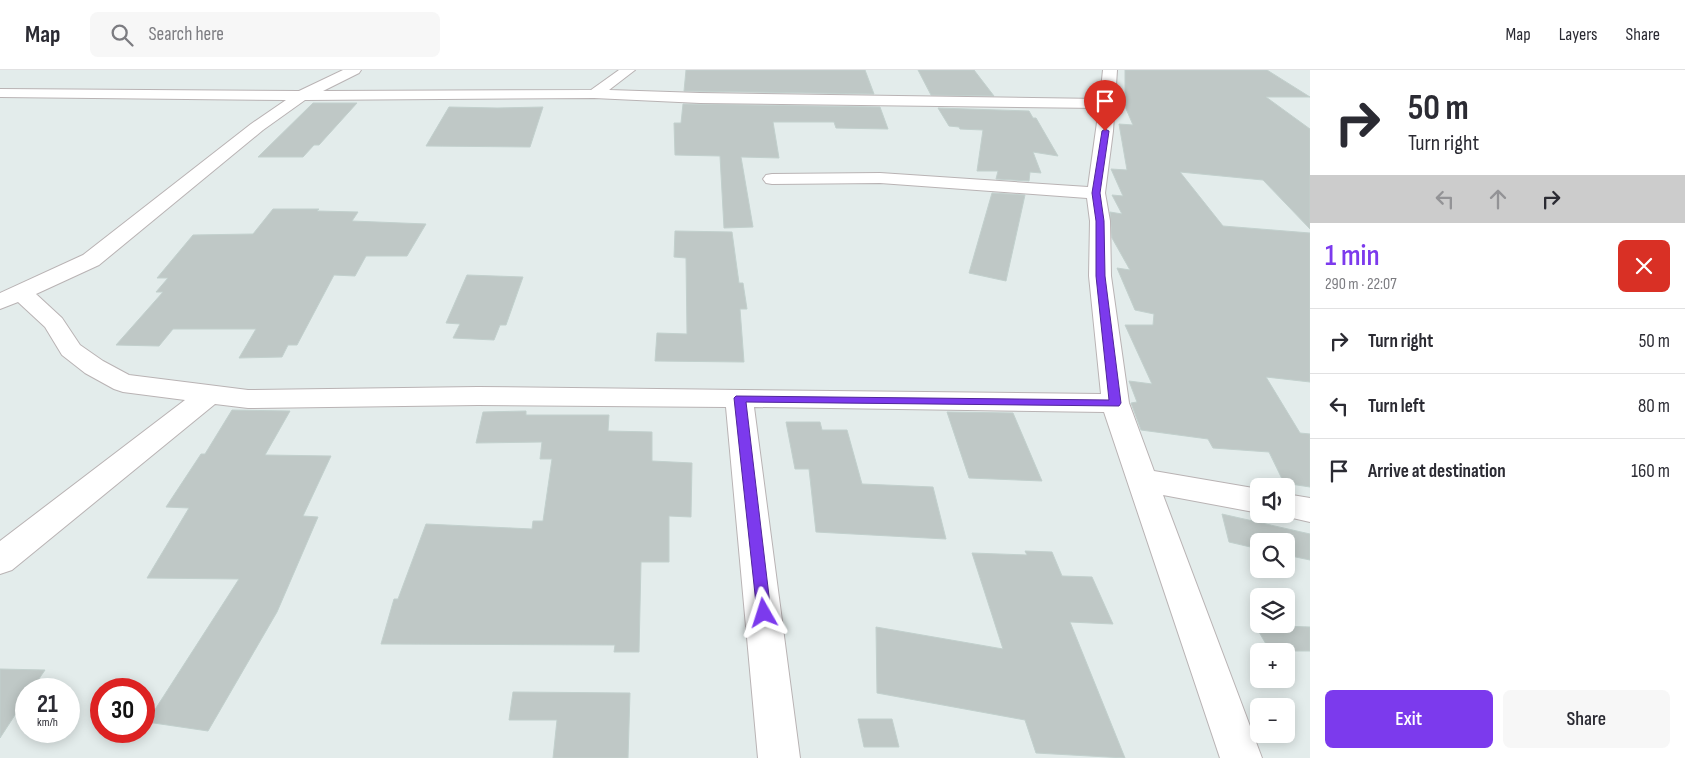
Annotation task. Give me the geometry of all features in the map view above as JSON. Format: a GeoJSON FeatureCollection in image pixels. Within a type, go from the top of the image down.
{"type":"FeatureCollection","features":[{"type":"Feature","properties":{"kind":"street"},"geometry":{"type":"LineString","coordinates":[[11,297],[91,260],[257,127],[302,96],[354,70]]}},
{"type":"Feature","properties":{"kind":"street"},"geometry":{"type":"LineString","coordinates":[[594,94],[628,70]]}},
{"type":"Feature","properties":{"kind":"street"},"geometry":{"type":"LineString","coordinates":[[1110,70],[1105,131],[1096,193],[1100,221],[1100,276],[1115,403],[1241,758]]}},
{"type":"Feature","properties":{"kind":"street"},"geometry":{"type":"LineString","coordinates":[[2,94],[302,96],[594,94],[700,98],[1107,104]]}},
{"type":"Feature","properties":{"kind":"street"},"geometry":{"type":"LineString","coordinates":[[772,179],[880,178],[1096,193]]}},
{"type":"Feature","properties":{"kind":"street"},"geometry":{"type":"LineString","coordinates":[[11,297],[54,323],[71,350],[94,367],[123,383],[248,399],[478,396],[1115,403]]}},
{"type":"Feature","properties":{"kind":"street"},"geometry":{"type":"LineString","coordinates":[[0,560],[210,394]]}},
{"type":"Feature","properties":{"kind":"street"},"geometry":{"type":"LineString","coordinates":[[740,398],[780,758]]}},
{"type":"Feature","properties":{"kind":"street"},"geometry":{"type":"LineString","coordinates":[[1142,480],[1250,499]]}},
{"type":"Feature","properties":{"kind":"street"},"geometry":{"type":"LineString","coordinates":[[1295,508],[1310,510]]}},
{"type":"Feature","properties":{"kind":"building"},"geometry":{"type":"Polygon","coordinates":[[[686,70],[865,70],[874,94],[684,91],[686,70]]]}},
{"type":"Feature","properties":{"kind":"building"},"geometry":{"type":"Polygon","coordinates":[[[918,70],[974,70],[994,96],[931,95],[918,70]]]}},
{"type":"Feature","properties":{"kind":"building"},"geometry":{"type":"Polygon","coordinates":[[[1125,70],[1267,70],[1310,97],[1266,97],[1310,129],[1310,229],[1263,180],[1180,172],[1223,226],[1310,233],[1310,382],[1266,377],[1300,433],[1310,434],[1310,487],[1295,485],[1295,478],[1282,478],[1269,452],[1213,448],[1208,439],[1141,430],[1131,403],[1137,402],[1129,381],[1152,384],[1125,325],[1153,325],[1154,314],[1135,310],[1117,268],[1130,270],[1112,238],[1110,212],[1122,214],[1112,195],[1123,196],[1111,169],[1127,170],[1119,124],[1133,125],[1121,97],[1125,97],[1125,70]]]}},
{"type":"Feature","properties":{"kind":"building"},"geometry":{"type":"Polygon","coordinates":[[[313,103],[357,103],[319,145],[314,145],[303,157],[258,157],[313,103]]]}},
{"type":"Feature","properties":{"kind":"building"},"geometry":{"type":"Polygon","coordinates":[[[683,104],[880,107],[888,129],[836,128],[834,122],[773,122],[779,158],[741,157],[753,227],[724,228],[720,156],[675,155],[674,123],[681,123],[683,104]]]}},
{"type":"Feature","properties":{"kind":"building"},"geometry":{"type":"Polygon","coordinates":[[[449,107],[543,107],[530,147],[426,146],[449,107]]]}},
{"type":"Feature","properties":{"kind":"building"},"geometry":{"type":"Polygon","coordinates":[[[938,108],[1029,111],[1033,118],[1036,118],[1058,156],[1033,152],[1041,173],[1030,172],[1029,181],[996,179],[998,171],[977,171],[983,130],[960,129],[959,127],[949,126],[938,108]]]}},
{"type":"Feature","properties":{"kind":"building"},"geometry":{"type":"Polygon","coordinates":[[[992,193],[1025,195],[1006,281],[969,273],[992,193]]]}},
{"type":"Feature","properties":{"kind":"building"},"geometry":{"type":"Polygon","coordinates":[[[273,209],[319,209],[317,211],[358,212],[352,221],[426,224],[407,256],[366,256],[355,276],[334,275],[297,345],[288,345],[282,357],[239,358],[256,329],[173,329],[159,346],[116,345],[163,292],[156,292],[168,278],[157,278],[193,235],[253,234],[273,209]]]}},
{"type":"Feature","properties":{"kind":"building"},"geometry":{"type":"Polygon","coordinates":[[[675,231],[732,232],[739,283],[743,283],[747,309],[740,309],[744,362],[655,361],[657,333],[687,334],[686,258],[674,257],[675,231]]]}},
{"type":"Feature","properties":{"kind":"building"},"geometry":{"type":"Polygon","coordinates":[[[467,275],[523,277],[506,325],[500,325],[494,340],[453,338],[460,324],[446,323],[467,275]]]}},
{"type":"Feature","properties":{"kind":"building"},"geometry":{"type":"Polygon","coordinates":[[[232,410],[290,411],[265,455],[331,456],[303,516],[318,517],[277,612],[208,731],[155,723],[155,710],[239,579],[147,578],[189,508],[166,507],[201,454],[205,454],[232,410]]]}},
{"type":"Feature","properties":{"kind":"building"},"geometry":{"type":"Polygon","coordinates":[[[526,411],[526,415],[609,415],[608,431],[652,432],[652,461],[692,463],[691,517],[669,516],[669,562],[641,562],[639,652],[614,652],[615,645],[381,644],[394,599],[398,599],[426,524],[532,529],[533,521],[543,521],[552,459],[540,459],[542,442],[476,443],[483,412],[526,411]]]}},
{"type":"Feature","properties":{"kind":"building"},"geometry":{"type":"Polygon","coordinates":[[[947,412],[1013,413],[1042,481],[969,478],[947,412]]]}},
{"type":"Feature","properties":{"kind":"building"},"geometry":{"type":"Polygon","coordinates":[[[786,422],[820,422],[822,430],[847,430],[862,484],[933,487],[946,539],[816,532],[809,469],[795,469],[786,422]]]}},
{"type":"Feature","properties":{"kind":"building"},"geometry":{"type":"Polygon","coordinates":[[[1222,514],[1250,520],[1250,523],[1262,523],[1310,534],[1310,560],[1295,557],[1295,533],[1250,533],[1250,547],[1229,542],[1222,514]]]}},
{"type":"Feature","properties":{"kind":"building"},"geometry":{"type":"Polygon","coordinates":[[[1025,551],[1052,552],[1062,576],[1092,577],[1113,624],[1070,622],[1125,758],[1036,753],[1025,720],[877,693],[876,627],[1003,649],[972,553],[1027,555],[1025,551]]]}},
{"type":"Feature","properties":{"kind":"building"},"geometry":{"type":"Polygon","coordinates":[[[1295,626],[1310,627],[1310,651],[1295,651],[1295,643],[1265,643],[1260,633],[1295,633],[1295,626]]]}},
{"type":"Feature","properties":{"kind":"building"},"geometry":{"type":"Polygon","coordinates":[[[0,669],[45,670],[40,678],[15,678],[15,715],[0,738],[0,669]]]}},
{"type":"Feature","properties":{"kind":"building"},"geometry":{"type":"Polygon","coordinates":[[[513,692],[630,693],[628,758],[553,758],[557,720],[509,720],[513,692]]]}},
{"type":"Feature","properties":{"kind":"building"},"geometry":{"type":"Polygon","coordinates":[[[858,719],[892,719],[899,747],[864,747],[858,719]]]}},
{"type":"Feature","properties":{"kind":"route"},"geometry":{"type":"LineString","coordinates":[[764,613],[740,398],[1115,403],[1100,276],[1100,221],[1096,193],[1105,131]]}}]}
